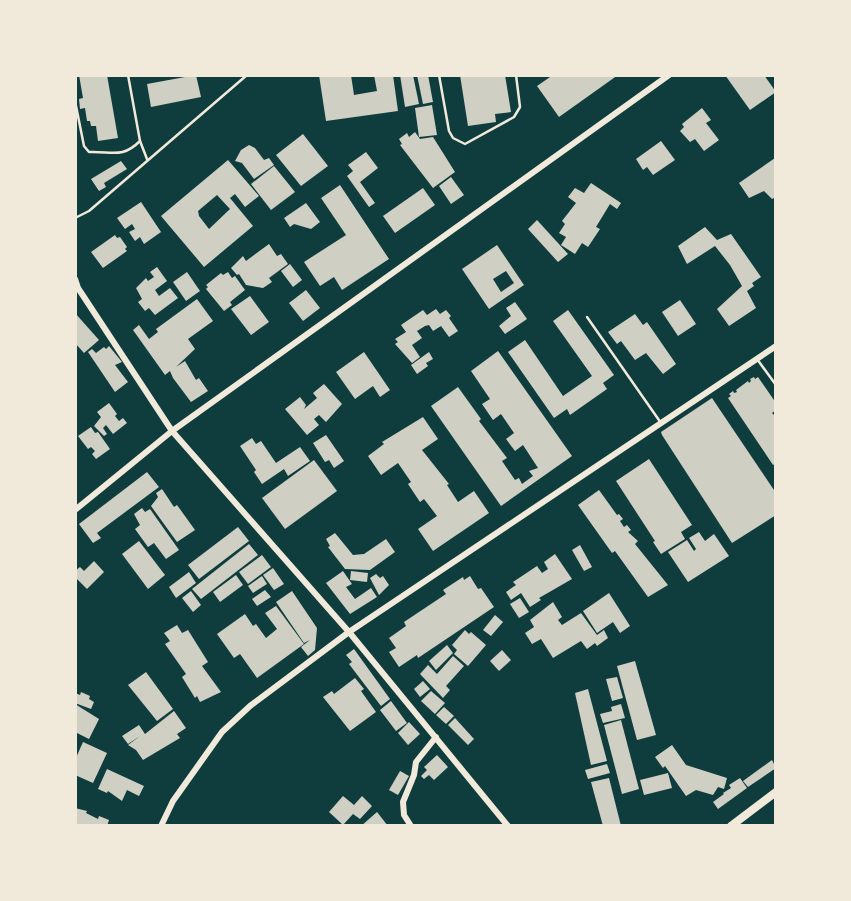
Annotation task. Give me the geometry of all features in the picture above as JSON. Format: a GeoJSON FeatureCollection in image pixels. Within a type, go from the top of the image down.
{"type":"FeatureCollection","features":[{"type":"Feature","properties":{"kind":"street"},"geometry":{"type":"LineString","coordinates":[[75,510],[172,432],[670,75]]}},
{"type":"Feature","properties":{"kind":"street"},"geometry":{"type":"LineString","coordinates":[[75,279],[77,287],[172,432],[349,632],[508,826]]}},
{"type":"Feature","properties":{"kind":"street"},"geometry":{"type":"LineString","coordinates":[[161,826],[173,801],[222,733],[250,706],[349,632],[776,346]]}},
{"type":"Feature","properties":{"kind":"street"},"geometry":{"type":"LineString","coordinates":[[411,826],[404,815],[403,802],[414,775],[416,762],[436,737]]}},
{"type":"Feature","properties":{"kind":"street"},"geometry":{"type":"LineString","coordinates":[[731,826],[776,792]]}},
{"type":"Feature","properties":{"kind":"lane"},"geometry":{"type":"LineString","coordinates":[[128,75],[140,141],[147,159]]}},
{"type":"Feature","properties":{"kind":"lane"},"geometry":{"type":"LineString","coordinates":[[75,218],[89,211],[247,75]]}},
{"type":"Feature","properties":{"kind":"lane"},"geometry":{"type":"LineString","coordinates":[[439,75],[449,131],[453,138],[465,144],[513,117],[520,107],[516,75]]}},
{"type":"Feature","properties":{"kind":"lane"},"geometry":{"type":"LineString","coordinates":[[75,101],[84,146],[89,152],[130,152],[140,141]]}},
{"type":"Feature","properties":{"kind":"lane"},"geometry":{"type":"LineString","coordinates":[[587,317],[661,423]]}},
{"type":"Feature","properties":{"kind":"lane"},"geometry":{"type":"LineString","coordinates":[[757,359],[776,385]]}},
{"type":"Feature","properties":{"kind":"building"},"geometry":{"type":"Polygon","coordinates":[[[79,75],[107,75],[118,138],[98,141],[96,126],[91,126],[90,121],[87,121],[85,108],[80,109],[79,99],[83,98],[79,75]]]}},
{"type":"Feature","properties":{"kind":"building"},"geometry":{"type":"Polygon","coordinates":[[[196,75],[201,97],[151,107],[147,84],[196,75]]]}},
{"type":"Feature","properties":{"kind":"building"},"geometry":{"type":"Polygon","coordinates":[[[319,75],[351,75],[354,95],[377,91],[374,75],[393,75],[398,111],[326,121],[319,75]]]}},
{"type":"Feature","properties":{"kind":"building"},"geometry":{"type":"Polygon","coordinates":[[[400,75],[413,75],[419,104],[405,107],[400,75]]]}},
{"type":"Feature","properties":{"kind":"building"},"geometry":{"type":"Polygon","coordinates":[[[417,75],[428,75],[433,102],[423,104],[417,75]]]}},
{"type":"Feature","properties":{"kind":"building"},"geometry":{"type":"Polygon","coordinates":[[[460,75],[505,75],[511,112],[495,114],[496,122],[468,126],[460,75]]]}},
{"type":"Feature","properties":{"kind":"building"},"geometry":{"type":"Polygon","coordinates":[[[553,75],[618,75],[559,117],[537,86],[553,75]]]}},
{"type":"Feature","properties":{"kind":"building"},"geometry":{"type":"Polygon","coordinates":[[[725,75],[764,75],[776,92],[750,110],[725,75]]]}},
{"type":"Feature","properties":{"kind":"building"},"geometry":{"type":"Polygon","coordinates":[[[432,105],[437,135],[419,137],[415,108],[432,105]]]}},
{"type":"Feature","properties":{"kind":"building"},"geometry":{"type":"Polygon","coordinates":[[[702,108],[711,120],[706,123],[719,140],[704,151],[695,139],[690,142],[680,131],[684,127],[682,124],[702,108]]]}},
{"type":"Feature","properties":{"kind":"building"},"geometry":{"type":"Polygon","coordinates":[[[415,132],[420,139],[433,137],[455,172],[433,188],[400,145],[402,144],[399,139],[407,133],[409,137],[415,132]]]}},
{"type":"Feature","properties":{"kind":"building"},"geometry":{"type":"Polygon","coordinates":[[[303,134],[328,166],[301,186],[276,155],[303,134]]]}},
{"type":"Feature","properties":{"kind":"building"},"geometry":{"type":"Polygon","coordinates":[[[661,141],[675,160],[653,175],[647,167],[643,170],[636,159],[661,141]]]}},
{"type":"Feature","properties":{"kind":"building"},"geometry":{"type":"Polygon","coordinates":[[[249,145],[255,148],[264,160],[269,158],[274,165],[254,179],[242,163],[235,161],[241,150],[249,145]]]}},
{"type":"Feature","properties":{"kind":"building"},"geometry":{"type":"Polygon","coordinates":[[[366,152],[378,168],[360,182],[375,203],[369,207],[347,176],[353,171],[348,165],[366,152]]]}},
{"type":"Feature","properties":{"kind":"building"},"geometry":{"type":"Polygon","coordinates":[[[775,158],[776,197],[772,199],[764,191],[749,198],[739,183],[775,158]]]}},
{"type":"Feature","properties":{"kind":"building"},"geometry":{"type":"Polygon","coordinates":[[[228,160],[259,196],[245,207],[235,194],[230,198],[253,226],[204,267],[161,216],[228,160]],[[217,195],[198,211],[209,229],[230,209],[217,195]]]}},
{"type":"Feature","properties":{"kind":"building"},"geometry":{"type":"Polygon","coordinates":[[[121,161],[127,169],[104,183],[106,187],[99,191],[91,179],[121,161]]]}},
{"type":"Feature","properties":{"kind":"building"},"geometry":{"type":"Polygon","coordinates":[[[274,166],[295,192],[271,210],[251,184],[274,166]]]}},
{"type":"Feature","properties":{"kind":"building"},"geometry":{"type":"Polygon","coordinates":[[[451,177],[464,195],[451,204],[439,186],[451,177]]]}},
{"type":"Feature","properties":{"kind":"building"},"geometry":{"type":"Polygon","coordinates":[[[591,183],[621,203],[617,209],[610,204],[596,227],[600,229],[588,247],[582,243],[575,254],[561,245],[566,237],[559,233],[565,224],[562,221],[576,203],[568,197],[575,188],[584,193],[591,183]]]}},
{"type":"Feature","properties":{"kind":"building"},"geometry":{"type":"Polygon","coordinates":[[[340,185],[389,259],[342,290],[334,277],[320,286],[304,262],[346,235],[321,198],[340,185]]]}},
{"type":"Feature","properties":{"kind":"building"},"geometry":{"type":"Polygon","coordinates":[[[423,188],[435,205],[395,233],[383,216],[423,188]]]}},
{"type":"Feature","properties":{"kind":"building"},"geometry":{"type":"Polygon","coordinates":[[[141,202],[161,232],[144,244],[140,237],[135,241],[129,232],[135,229],[132,224],[125,229],[117,218],[141,202]]]}},
{"type":"Feature","properties":{"kind":"building"},"geometry":{"type":"Polygon","coordinates":[[[306,203],[320,222],[311,229],[294,224],[290,227],[284,218],[306,203]]]}},
{"type":"Feature","properties":{"kind":"building"},"geometry":{"type":"Polygon","coordinates":[[[537,220],[568,254],[558,262],[528,229],[537,220]]]}},
{"type":"Feature","properties":{"kind":"building"},"geometry":{"type":"Polygon","coordinates":[[[705,227],[717,240],[731,234],[761,277],[752,283],[754,286],[747,291],[756,308],[729,326],[717,309],[742,286],[730,265],[715,246],[687,264],[678,246],[705,227]]]}},
{"type":"Feature","properties":{"kind":"building"},"geometry":{"type":"Polygon","coordinates":[[[115,235],[120,237],[127,251],[103,268],[91,252],[115,235]]]}},
{"type":"Feature","properties":{"kind":"building"},"geometry":{"type":"Polygon","coordinates":[[[269,244],[277,256],[281,254],[288,264],[269,278],[272,282],[263,288],[246,285],[231,268],[243,256],[246,261],[269,244]]]}},
{"type":"Feature","properties":{"kind":"building"},"geometry":{"type":"Polygon","coordinates":[[[497,245],[524,285],[489,309],[462,269],[497,245]],[[506,271],[493,279],[501,292],[514,283],[506,271]]]}},
{"type":"Feature","properties":{"kind":"building"},"geometry":{"type":"Polygon","coordinates":[[[290,264],[302,280],[293,287],[281,271],[290,264]]]}},
{"type":"Feature","properties":{"kind":"building"},"geometry":{"type":"Polygon","coordinates":[[[157,267],[167,281],[155,290],[159,296],[170,288],[178,298],[155,315],[149,308],[145,311],[138,302],[142,299],[136,288],[146,278],[148,281],[154,277],[150,272],[157,267]]]}},
{"type":"Feature","properties":{"kind":"building"},"geometry":{"type":"Polygon","coordinates":[[[187,272],[200,291],[186,301],[173,282],[187,272]]]}},
{"type":"Feature","properties":{"kind":"building"},"geometry":{"type":"Polygon","coordinates":[[[228,272],[232,278],[235,276],[245,290],[230,302],[232,305],[224,311],[206,289],[206,285],[221,273],[223,275],[228,272]]]}},
{"type":"Feature","properties":{"kind":"building"},"geometry":{"type":"Polygon","coordinates":[[[306,290],[320,308],[303,321],[289,303],[306,290]]]}},
{"type":"Feature","properties":{"kind":"building"},"geometry":{"type":"Polygon","coordinates":[[[250,296],[269,322],[251,335],[231,309],[250,296]]]}},
{"type":"Feature","properties":{"kind":"building"},"geometry":{"type":"Polygon","coordinates":[[[197,299],[213,321],[188,339],[195,349],[176,367],[185,361],[196,380],[199,378],[208,391],[191,402],[170,371],[165,375],[133,330],[139,325],[149,339],[158,332],[156,329],[197,299]]]}},
{"type":"Feature","properties":{"kind":"building"},"geometry":{"type":"Polygon","coordinates":[[[680,300],[696,324],[678,336],[662,312],[680,300]]]}},
{"type":"Feature","properties":{"kind":"building"},"geometry":{"type":"Polygon","coordinates":[[[515,302],[527,319],[505,334],[499,326],[511,316],[506,308],[515,302]]]}},
{"type":"Feature","properties":{"kind":"building"},"geometry":{"type":"Polygon","coordinates":[[[436,309],[440,314],[446,310],[458,331],[449,337],[441,326],[433,331],[429,325],[417,331],[422,338],[412,345],[420,357],[412,363],[395,344],[398,342],[395,339],[406,332],[401,325],[423,310],[427,315],[436,309]]]}},
{"type":"Feature","properties":{"kind":"building"},"geometry":{"type":"Polygon","coordinates":[[[568,310],[614,375],[603,383],[607,389],[570,415],[567,409],[554,418],[508,352],[525,340],[563,396],[592,376],[553,321],[568,310]]]}},
{"type":"Feature","properties":{"kind":"building"},"geometry":{"type":"Polygon","coordinates":[[[75,313],[99,340],[84,353],[75,343],[75,313]]]}},
{"type":"Feature","properties":{"kind":"building"},"geometry":{"type":"Polygon","coordinates":[[[635,314],[643,325],[647,322],[676,364],[663,374],[646,353],[635,360],[621,341],[617,344],[608,332],[635,314]]]}},
{"type":"Feature","properties":{"kind":"building"},"geometry":{"type":"Polygon","coordinates":[[[109,346],[122,362],[115,365],[128,382],[115,392],[88,352],[92,349],[96,353],[109,346]]]}},
{"type":"Feature","properties":{"kind":"building"},"geometry":{"type":"Polygon","coordinates":[[[498,351],[572,456],[501,506],[431,406],[458,387],[507,458],[502,461],[515,480],[519,478],[522,484],[533,476],[529,471],[538,468],[523,445],[515,451],[506,439],[514,433],[501,414],[493,420],[482,404],[490,399],[471,371],[498,351]]]}},
{"type":"Feature","properties":{"kind":"building"},"geometry":{"type":"Polygon","coordinates":[[[364,352],[390,390],[380,397],[373,386],[355,399],[336,372],[364,352]]]}},
{"type":"Feature","properties":{"kind":"building"},"geometry":{"type":"Polygon","coordinates":[[[429,352],[433,359],[417,374],[411,365],[429,352]]]}},
{"type":"Feature","properties":{"kind":"building"},"geometry":{"type":"Polygon","coordinates":[[[758,377],[776,403],[776,410],[772,413],[776,417],[776,463],[773,465],[728,398],[731,396],[729,394],[737,392],[736,390],[758,377]]]}},
{"type":"Feature","properties":{"kind":"building"},"geometry":{"type":"Polygon","coordinates":[[[324,384],[342,404],[326,422],[319,415],[314,419],[319,425],[307,435],[285,409],[300,397],[306,405],[304,409],[317,398],[313,393],[324,384]]]}},
{"type":"Feature","properties":{"kind":"building"},"geometry":{"type":"Polygon","coordinates":[[[712,398],[776,493],[776,515],[732,543],[661,432],[712,398]]]}},
{"type":"Feature","properties":{"kind":"building"},"geometry":{"type":"Polygon","coordinates":[[[109,403],[119,421],[123,418],[127,423],[113,434],[106,425],[103,428],[107,434],[104,436],[94,426],[101,417],[97,412],[109,403]]]}},
{"type":"Feature","properties":{"kind":"building"},"geometry":{"type":"Polygon","coordinates":[[[423,417],[438,439],[422,450],[449,484],[447,485],[458,502],[474,491],[489,513],[433,551],[418,529],[437,516],[424,499],[420,502],[398,463],[381,475],[368,456],[384,444],[382,442],[423,417]]]}},
{"type":"Feature","properties":{"kind":"building"},"geometry":{"type":"Polygon","coordinates":[[[91,427],[110,449],[96,459],[92,454],[95,451],[91,447],[88,449],[78,436],[91,427]]]}},
{"type":"Feature","properties":{"kind":"building"},"geometry":{"type":"Polygon","coordinates":[[[326,435],[344,461],[334,468],[329,460],[325,462],[313,443],[326,435]]]}},
{"type":"Feature","properties":{"kind":"building"},"geometry":{"type":"Polygon","coordinates":[[[252,438],[256,444],[261,441],[276,463],[300,447],[310,461],[288,476],[284,469],[262,484],[240,446],[252,438]]]}},
{"type":"Feature","properties":{"kind":"building"},"geometry":{"type":"Polygon","coordinates":[[[649,459],[692,525],[681,532],[685,539],[661,554],[616,481],[649,459]]]}},
{"type":"Feature","properties":{"kind":"building"},"geometry":{"type":"Polygon","coordinates":[[[314,460],[337,491],[285,529],[262,498],[314,460]]]}},
{"type":"Feature","properties":{"kind":"building"},"geometry":{"type":"Polygon","coordinates":[[[147,472],[159,487],[97,533],[101,538],[93,543],[79,524],[147,472]]]}},
{"type":"Feature","properties":{"kind":"building"},"geometry":{"type":"Polygon","coordinates":[[[162,489],[195,530],[177,542],[151,506],[158,497],[156,493],[162,489]]]}},
{"type":"Feature","properties":{"kind":"building"},"geometry":{"type":"Polygon","coordinates":[[[599,490],[623,519],[620,521],[624,527],[627,525],[631,530],[628,532],[638,541],[635,544],[668,585],[648,597],[578,505],[599,490]]]}},
{"type":"Feature","properties":{"kind":"building"},"geometry":{"type":"Polygon","coordinates":[[[142,508],[145,512],[150,509],[179,550],[166,559],[154,543],[148,547],[135,529],[140,525],[134,514],[142,508]]]}},
{"type":"Feature","properties":{"kind":"building"},"geometry":{"type":"Polygon","coordinates":[[[238,527],[249,541],[199,579],[188,565],[238,527]]]}},
{"type":"Feature","properties":{"kind":"building"},"geometry":{"type":"Polygon","coordinates":[[[699,532],[705,541],[714,534],[729,556],[688,582],[668,552],[687,540],[694,551],[696,549],[689,538],[699,532]]]}},
{"type":"Feature","properties":{"kind":"building"},"geometry":{"type":"Polygon","coordinates":[[[335,533],[353,555],[364,554],[386,539],[395,552],[370,570],[345,569],[328,547],[330,546],[326,539],[335,533]]]}},
{"type":"Feature","properties":{"kind":"building"},"geometry":{"type":"Polygon","coordinates":[[[139,541],[165,575],[148,589],[122,554],[139,541]]]}},
{"type":"Feature","properties":{"kind":"building"},"geometry":{"type":"Polygon","coordinates":[[[249,544],[258,555],[201,599],[192,589],[249,544]]]}},
{"type":"Feature","properties":{"kind":"building"},"geometry":{"type":"Polygon","coordinates":[[[580,545],[592,567],[584,571],[572,550],[580,545]]]}},
{"type":"Feature","properties":{"kind":"building"},"geometry":{"type":"Polygon","coordinates":[[[555,554],[572,579],[539,598],[541,600],[530,607],[521,593],[511,600],[506,592],[516,585],[513,582],[537,566],[542,573],[548,569],[544,562],[555,554]]]}},
{"type":"Feature","properties":{"kind":"building"},"geometry":{"type":"Polygon","coordinates":[[[262,555],[271,567],[248,584],[239,572],[262,555]]]}},
{"type":"Feature","properties":{"kind":"building"},"geometry":{"type":"Polygon","coordinates":[[[94,561],[104,572],[87,589],[76,578],[75,571],[80,567],[84,571],[94,561]]]}},
{"type":"Feature","properties":{"kind":"building"},"geometry":{"type":"Polygon","coordinates":[[[273,568],[284,584],[274,590],[263,575],[273,568]]]}},
{"type":"Feature","properties":{"kind":"building"},"geometry":{"type":"Polygon","coordinates":[[[343,571],[352,584],[346,587],[355,599],[371,588],[377,597],[350,614],[326,583],[343,571]]]}},
{"type":"Feature","properties":{"kind":"building"},"geometry":{"type":"Polygon","coordinates":[[[351,571],[368,573],[367,582],[350,580],[351,571]]]}},
{"type":"Feature","properties":{"kind":"building"},"geometry":{"type":"Polygon","coordinates":[[[189,572],[196,583],[176,598],[169,587],[189,572]]]}},
{"type":"Feature","properties":{"kind":"building"},"geometry":{"type":"Polygon","coordinates":[[[376,574],[380,578],[383,576],[389,585],[379,595],[370,578],[376,574]]]}},
{"type":"Feature","properties":{"kind":"building"},"geometry":{"type":"Polygon","coordinates":[[[236,575],[243,585],[220,602],[213,592],[236,575]]]}},
{"type":"Feature","properties":{"kind":"building"},"geometry":{"type":"Polygon","coordinates":[[[262,576],[267,584],[253,593],[248,586],[262,576]]]}},
{"type":"Feature","properties":{"kind":"building"},"geometry":{"type":"Polygon","coordinates":[[[470,576],[494,607],[418,658],[417,655],[399,667],[389,652],[396,648],[389,638],[406,626],[404,622],[446,594],[443,590],[463,577],[464,580],[470,576]]]}},
{"type":"Feature","properties":{"kind":"building"},"geometry":{"type":"Polygon","coordinates":[[[265,590],[271,597],[257,606],[252,599],[265,590]]]}},
{"type":"Feature","properties":{"kind":"building"},"geometry":{"type":"Polygon","coordinates":[[[191,591],[201,605],[193,612],[182,598],[191,591]]]}},
{"type":"Feature","properties":{"kind":"building"},"geometry":{"type":"Polygon","coordinates":[[[292,591],[317,628],[315,650],[308,656],[301,647],[310,640],[304,643],[276,602],[292,591]]]}},
{"type":"Feature","properties":{"kind":"building"},"geometry":{"type":"Polygon","coordinates":[[[609,593],[630,626],[620,633],[613,622],[597,633],[583,611],[609,593]]]}},
{"type":"Feature","properties":{"kind":"building"},"geometry":{"type":"Polygon","coordinates":[[[520,598],[529,612],[519,618],[510,604],[520,598]]]}},
{"type":"Feature","properties":{"kind":"building"},"geometry":{"type":"Polygon","coordinates":[[[553,602],[562,617],[558,620],[562,625],[581,613],[597,635],[604,630],[608,638],[587,649],[581,641],[553,658],[541,639],[532,644],[525,633],[534,627],[530,620],[553,602]]]}},
{"type":"Feature","properties":{"kind":"building"},"geometry":{"type":"Polygon","coordinates":[[[276,606],[304,644],[257,678],[240,654],[234,658],[217,634],[245,614],[266,638],[277,629],[265,613],[276,606]]]}},
{"type":"Feature","properties":{"kind":"building"},"geometry":{"type":"Polygon","coordinates":[[[495,615],[503,622],[491,636],[483,630],[495,615]]]}},
{"type":"Feature","properties":{"kind":"building"},"geometry":{"type":"Polygon","coordinates":[[[177,625],[182,633],[188,630],[208,662],[202,666],[221,692],[200,702],[182,677],[186,674],[165,644],[170,641],[164,633],[177,625]]]}},
{"type":"Feature","properties":{"kind":"building"},"geometry":{"type":"Polygon","coordinates":[[[465,630],[486,645],[468,666],[454,654],[457,650],[452,645],[465,630]]]}},
{"type":"Feature","properties":{"kind":"building"},"geometry":{"type":"Polygon","coordinates":[[[447,645],[453,653],[436,670],[429,661],[447,645]]]}},
{"type":"Feature","properties":{"kind":"building"},"geometry":{"type":"Polygon","coordinates":[[[354,649],[390,699],[381,706],[349,664],[352,662],[346,655],[354,649]]]}},
{"type":"Feature","properties":{"kind":"building"},"geometry":{"type":"Polygon","coordinates":[[[502,650],[511,660],[499,671],[490,661],[502,650]]]}},
{"type":"Feature","properties":{"kind":"building"},"geometry":{"type":"Polygon","coordinates":[[[453,656],[464,666],[446,686],[450,690],[443,698],[420,674],[428,665],[437,674],[453,656]]]}},
{"type":"Feature","properties":{"kind":"building"},"geometry":{"type":"Polygon","coordinates":[[[635,661],[656,735],[637,740],[617,666],[635,661]]]}},
{"type":"Feature","properties":{"kind":"building"},"geometry":{"type":"Polygon","coordinates":[[[146,672],[173,709],[157,721],[128,685],[146,672]]]}},
{"type":"Feature","properties":{"kind":"building"},"geometry":{"type":"Polygon","coordinates":[[[617,677],[623,698],[612,701],[606,679],[617,677]]]}},
{"type":"Feature","properties":{"kind":"building"},"geometry":{"type":"Polygon","coordinates":[[[355,678],[376,712],[350,731],[323,697],[332,691],[334,694],[355,678]]]}},
{"type":"Feature","properties":{"kind":"building"},"geometry":{"type":"Polygon","coordinates":[[[423,681],[430,689],[420,697],[414,689],[423,681]]]}},
{"type":"Feature","properties":{"kind":"building"},"geometry":{"type":"Polygon","coordinates":[[[588,689],[607,761],[591,765],[575,693],[588,689]]]}},
{"type":"Feature","properties":{"kind":"building"},"geometry":{"type":"Polygon","coordinates":[[[431,691],[445,703],[435,714],[421,701],[431,691]]]}},
{"type":"Feature","properties":{"kind":"building"},"geometry":{"type":"Polygon","coordinates":[[[81,692],[90,696],[89,699],[94,702],[91,709],[75,703],[75,693],[80,695],[81,692]]]}},
{"type":"Feature","properties":{"kind":"building"},"geometry":{"type":"Polygon","coordinates":[[[391,701],[407,723],[396,731],[380,710],[391,701]]]}},
{"type":"Feature","properties":{"kind":"building"},"geometry":{"type":"Polygon","coordinates":[[[75,704],[99,719],[89,739],[75,732],[75,704]]]}},
{"type":"Feature","properties":{"kind":"building"},"geometry":{"type":"Polygon","coordinates":[[[621,704],[625,718],[603,723],[600,714],[612,711],[611,707],[621,704]]]}},
{"type":"Feature","properties":{"kind":"building"},"geometry":{"type":"Polygon","coordinates":[[[444,707],[454,716],[446,724],[436,715],[444,707]]]}},
{"type":"Feature","properties":{"kind":"building"},"geometry":{"type":"Polygon","coordinates":[[[174,711],[186,728],[177,734],[180,738],[143,760],[136,750],[128,745],[140,736],[128,744],[122,736],[139,725],[145,734],[174,711]]]}},
{"type":"Feature","properties":{"kind":"building"},"geometry":{"type":"Polygon","coordinates":[[[455,718],[474,739],[468,745],[448,725],[455,718]]]}},
{"type":"Feature","properties":{"kind":"building"},"geometry":{"type":"Polygon","coordinates":[[[621,720],[639,789],[622,794],[604,725],[621,720]]]}},
{"type":"Feature","properties":{"kind":"building"},"geometry":{"type":"Polygon","coordinates":[[[409,722],[420,734],[408,745],[398,733],[409,722]]]}},
{"type":"Feature","properties":{"kind":"building"},"geometry":{"type":"Polygon","coordinates":[[[83,742],[107,753],[93,783],[75,775],[75,760],[83,742]]]}},
{"type":"Feature","properties":{"kind":"building"},"geometry":{"type":"Polygon","coordinates":[[[672,745],[686,765],[727,778],[724,789],[718,787],[713,795],[696,790],[686,796],[665,766],[663,768],[655,757],[672,745]]]}},
{"type":"Feature","properties":{"kind":"building"},"geometry":{"type":"Polygon","coordinates":[[[437,755],[448,767],[434,780],[429,775],[424,779],[421,776],[427,770],[424,767],[437,755]]]}},
{"type":"Feature","properties":{"kind":"building"},"geometry":{"type":"Polygon","coordinates":[[[772,760],[776,768],[748,787],[743,781],[772,760]]]}},
{"type":"Feature","properties":{"kind":"building"},"geometry":{"type":"Polygon","coordinates":[[[607,764],[610,773],[588,779],[585,770],[607,764]]]}},
{"type":"Feature","properties":{"kind":"building"},"geometry":{"type":"Polygon","coordinates":[[[107,769],[144,786],[139,796],[127,790],[122,801],[108,791],[107,793],[98,789],[107,769]]]}},
{"type":"Feature","properties":{"kind":"building"},"geometry":{"type":"Polygon","coordinates":[[[400,771],[409,776],[398,795],[389,790],[400,771]]]}},
{"type":"Feature","properties":{"kind":"building"},"geometry":{"type":"Polygon","coordinates":[[[668,773],[672,788],[644,795],[640,780],[668,773]]]}},
{"type":"Feature","properties":{"kind":"building"},"geometry":{"type":"Polygon","coordinates":[[[609,778],[621,826],[603,826],[591,782],[609,778]]]}},
{"type":"Feature","properties":{"kind":"building"},"geometry":{"type":"Polygon","coordinates":[[[740,778],[747,788],[718,809],[713,802],[740,778]]]}},
{"type":"Feature","properties":{"kind":"building"},"geometry":{"type":"Polygon","coordinates":[[[343,796],[354,805],[362,796],[372,806],[360,819],[353,814],[343,825],[329,812],[343,796]]]}},
{"type":"Feature","properties":{"kind":"building"},"geometry":{"type":"Polygon","coordinates":[[[75,808],[87,811],[86,813],[98,819],[99,816],[109,820],[107,826],[75,826],[75,808]]]}},
{"type":"Feature","properties":{"kind":"building"},"geometry":{"type":"Polygon","coordinates":[[[377,812],[388,826],[361,826],[377,812]]]}}]}
